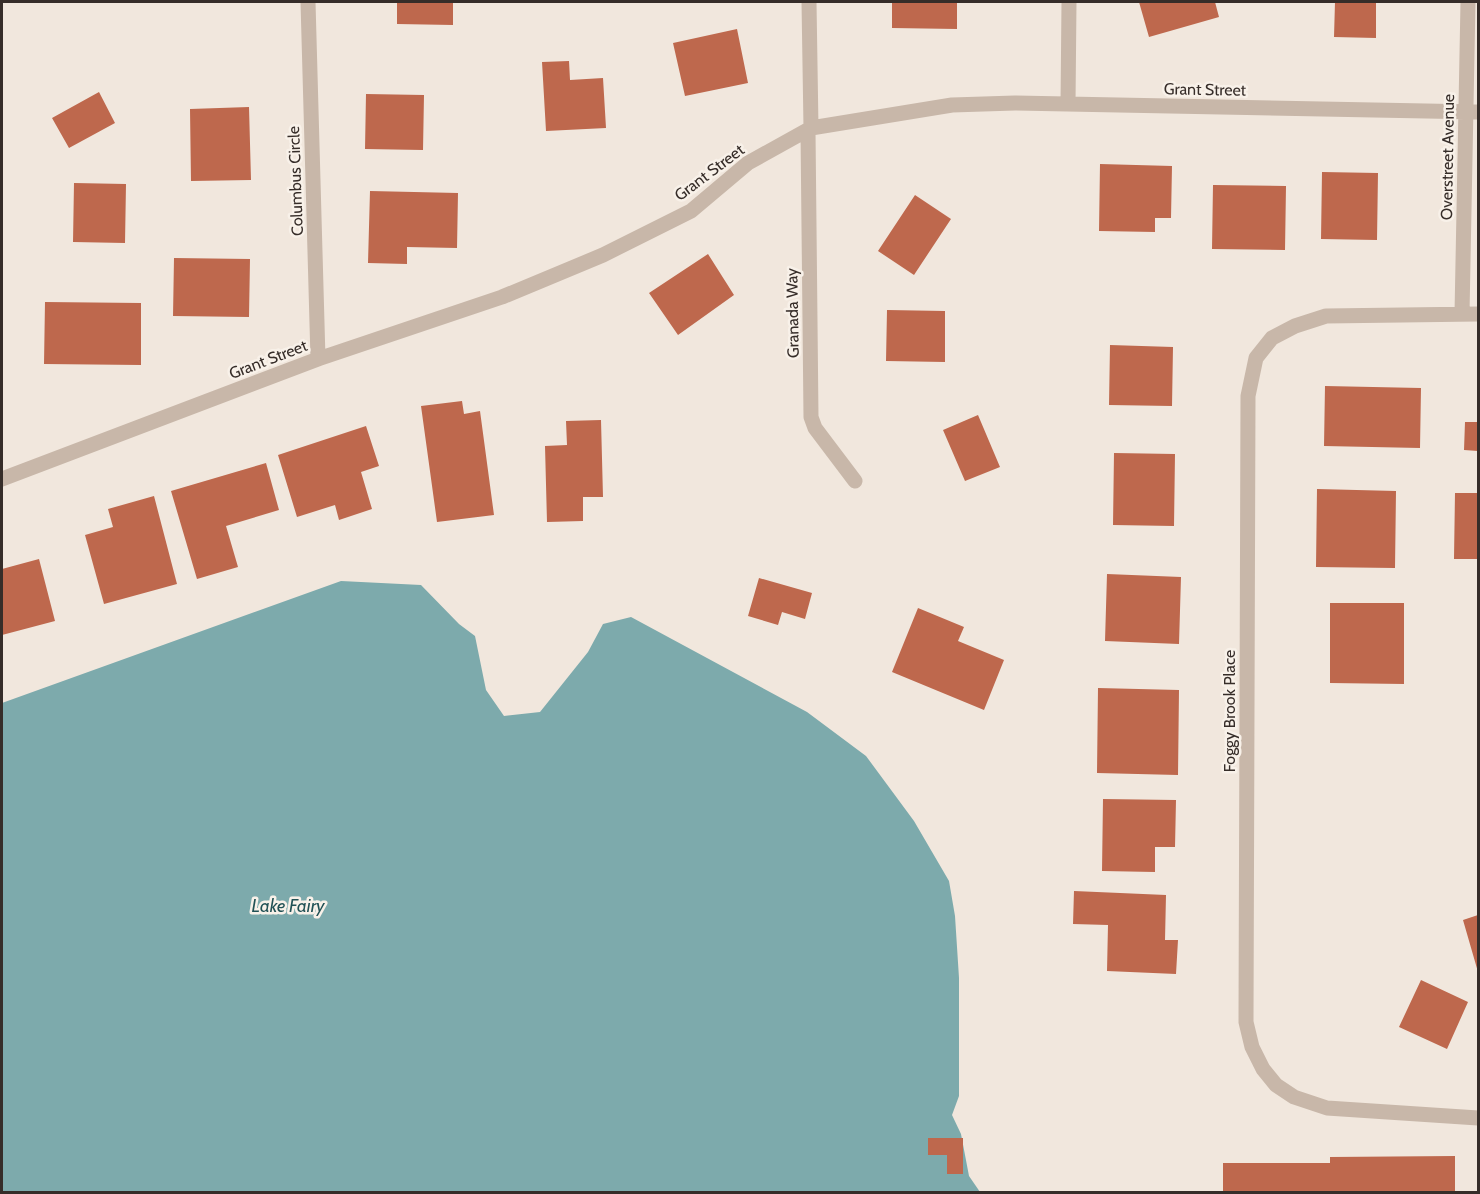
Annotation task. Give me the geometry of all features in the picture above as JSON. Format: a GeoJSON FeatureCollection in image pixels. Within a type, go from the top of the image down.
{"type":"FeatureCollection","features":[{"type":"Feature","properties":{"kind":"street","name":"Columbus Circle"},"geometry":{"type":"LineString","coordinates":[[308,2],[318,359]]}},
{"type":"Feature","properties":{"kind":"street","name":"Granada Way"},"geometry":{"type":"LineString","coordinates":[[809,2],[811,417],[815,428],[855,481]]}},
{"type":"Feature","properties":{"kind":"street"},"geometry":{"type":"LineString","coordinates":[[1068,104],[1069,2]]}},
{"type":"Feature","properties":{"kind":"street","name":"Overstreet Avenue"},"geometry":{"type":"LineString","coordinates":[[1462,314],[1472,112],[1468,2]]}},
{"type":"Feature","properties":{"kind":"street","name":"Grant Street"},"geometry":{"type":"LineString","coordinates":[[2,479],[318,359],[502,297],[603,255],[691,212],[747,163],[809,130],[952,105],[1015,103],[1472,112]]}},
{"type":"Feature","properties":{"kind":"street","name":"Foggy Brook Place"},"geometry":{"type":"LineString","coordinates":[[1479,314],[1326,316],[1295,326],[1272,338],[1256,358],[1248,396],[1246,1022],[1252,1047],[1263,1069],[1276,1085],[1294,1097],[1327,1107],[1479,1118]]}},
{"type":"Feature","properties":{"kind":"water","name":"Lake Fairy"},"geometry":{"type":"Polygon","coordinates":[[[341,581],[421,585],[459,624],[475,636],[486,690],[504,716],[540,712],[588,652],[603,624],[631,617],[807,712],[866,756],[914,821],[949,881],[955,916],[959,978],[959,1096],[952,1115],[961,1134],[969,1176],[980,1192],[2,1192],[2,703],[341,581]]]}},
{"type":"Feature","properties":{"kind":"building"},"geometry":{"type":"Polygon","coordinates":[[[397,2],[453,2],[453,25],[397,24],[397,2]]]}},
{"type":"Feature","properties":{"kind":"building"},"geometry":{"type":"Polygon","coordinates":[[[892,2],[957,2],[957,29],[892,28],[892,2]]]}},
{"type":"Feature","properties":{"kind":"building"},"geometry":{"type":"Polygon","coordinates":[[[1139,2],[1215,2],[1219,17],[1149,37],[1139,2]]]}},
{"type":"Feature","properties":{"kind":"building"},"geometry":{"type":"Polygon","coordinates":[[[1335,2],[1376,2],[1376,38],[1334,37],[1335,2]]]}},
{"type":"Feature","properties":{"kind":"building"},"geometry":{"type":"Polygon","coordinates":[[[737,29],[748,83],[685,96],[673,43],[737,29]]]}},
{"type":"Feature","properties":{"kind":"building"},"geometry":{"type":"Polygon","coordinates":[[[569,61],[570,80],[603,78],[606,128],[546,131],[542,62],[569,61]]]}},
{"type":"Feature","properties":{"kind":"building"},"geometry":{"type":"Polygon","coordinates":[[[99,92],[115,123],[69,148],[52,118],[99,92]]]}},
{"type":"Feature","properties":{"kind":"building"},"geometry":{"type":"Polygon","coordinates":[[[366,94],[424,95],[423,150],[365,149],[366,94]]]}},
{"type":"Feature","properties":{"kind":"building"},"geometry":{"type":"Polygon","coordinates":[[[249,107],[251,180],[191,181],[190,109],[249,107]]]}},
{"type":"Feature","properties":{"kind":"building"},"geometry":{"type":"Polygon","coordinates":[[[1100,164],[1172,166],[1171,218],[1155,218],[1155,232],[1099,231],[1100,164]]]}},
{"type":"Feature","properties":{"kind":"building"},"geometry":{"type":"Polygon","coordinates":[[[1322,172],[1378,173],[1377,240],[1321,239],[1322,172]]]}},
{"type":"Feature","properties":{"kind":"building"},"geometry":{"type":"Polygon","coordinates":[[[74,183],[126,184],[125,243],[73,242],[74,183]]]}},
{"type":"Feature","properties":{"kind":"building"},"geometry":{"type":"Polygon","coordinates":[[[1213,185],[1286,186],[1285,250],[1212,249],[1213,185]]]}},
{"type":"Feature","properties":{"kind":"building"},"geometry":{"type":"Polygon","coordinates":[[[370,191],[458,193],[457,248],[407,247],[407,264],[368,263],[370,191]]]}},
{"type":"Feature","properties":{"kind":"building"},"geometry":{"type":"Polygon","coordinates":[[[915,195],[951,219],[914,275],[878,251],[915,195]]]}},
{"type":"Feature","properties":{"kind":"building"},"geometry":{"type":"Polygon","coordinates":[[[708,254],[734,295],[678,335],[649,293],[708,254]]]}},
{"type":"Feature","properties":{"kind":"building"},"geometry":{"type":"Polygon","coordinates":[[[174,258],[250,259],[249,317],[173,316],[174,258]]]}},
{"type":"Feature","properties":{"kind":"building"},"geometry":{"type":"Polygon","coordinates":[[[45,302],[141,303],[141,365],[44,364],[45,302]]]}},
{"type":"Feature","properties":{"kind":"building"},"geometry":{"type":"Polygon","coordinates":[[[887,310],[945,311],[945,362],[886,361],[887,310]]]}},
{"type":"Feature","properties":{"kind":"building"},"geometry":{"type":"Polygon","coordinates":[[[1110,345],[1173,347],[1172,406],[1109,405],[1110,345]]]}},
{"type":"Feature","properties":{"kind":"building"},"geometry":{"type":"Polygon","coordinates":[[[1325,386],[1421,388],[1420,448],[1324,446],[1325,386]]]}},
{"type":"Feature","properties":{"kind":"building"},"geometry":{"type":"Polygon","coordinates":[[[462,401],[464,414],[480,411],[494,515],[437,522],[421,406],[462,401]]]}},
{"type":"Feature","properties":{"kind":"building"},"geometry":{"type":"Polygon","coordinates":[[[978,415],[1000,467],[965,481],[943,430],[978,415]]]}},
{"type":"Feature","properties":{"kind":"building"},"geometry":{"type":"Polygon","coordinates":[[[601,420],[603,497],[583,497],[583,521],[547,522],[545,446],[567,445],[566,421],[601,420]]]}},
{"type":"Feature","properties":{"kind":"building"},"geometry":{"type":"Polygon","coordinates":[[[1465,422],[1478,422],[1478,451],[1464,450],[1465,422]]]}},
{"type":"Feature","properties":{"kind":"building"},"geometry":{"type":"Polygon","coordinates":[[[366,426],[379,466],[361,472],[372,509],[339,520],[335,505],[297,517],[278,455],[366,426]]]}},
{"type":"Feature","properties":{"kind":"building"},"geometry":{"type":"Polygon","coordinates":[[[1114,453],[1175,454],[1174,526],[1113,525],[1114,453]]]}},
{"type":"Feature","properties":{"kind":"building"},"geometry":{"type":"Polygon","coordinates":[[[266,463],[279,510],[226,526],[238,567],[197,579],[171,491],[266,463]]]}},
{"type":"Feature","properties":{"kind":"building"},"geometry":{"type":"Polygon","coordinates":[[[1317,489],[1396,491],[1395,568],[1316,567],[1317,489]]]}},
{"type":"Feature","properties":{"kind":"building"},"geometry":{"type":"Polygon","coordinates":[[[1455,493],[1478,493],[1478,559],[1454,559],[1455,493]]]}},
{"type":"Feature","properties":{"kind":"building"},"geometry":{"type":"Polygon","coordinates":[[[154,496],[177,584],[104,604],[85,535],[113,527],[108,509],[154,496]]]}},
{"type":"Feature","properties":{"kind":"building"},"geometry":{"type":"Polygon","coordinates":[[[39,559],[55,621],[2,635],[2,569],[39,559]]]}},
{"type":"Feature","properties":{"kind":"building"},"geometry":{"type":"Polygon","coordinates":[[[1107,574],[1181,577],[1179,644],[1105,641],[1107,574]]]}},
{"type":"Feature","properties":{"kind":"building"},"geometry":{"type":"Polygon","coordinates":[[[759,578],[812,593],[805,619],[782,612],[778,625],[748,616],[759,578]]]}},
{"type":"Feature","properties":{"kind":"building"},"geometry":{"type":"Polygon","coordinates":[[[1330,603],[1404,603],[1404,684],[1330,683],[1330,603]]]}},
{"type":"Feature","properties":{"kind":"building"},"geometry":{"type":"Polygon","coordinates":[[[918,608],[964,627],[958,641],[1004,660],[984,710],[892,672],[918,608]]]}},
{"type":"Feature","properties":{"kind":"building"},"geometry":{"type":"Polygon","coordinates":[[[1098,688],[1179,690],[1178,775],[1097,773],[1098,688]]]}},
{"type":"Feature","properties":{"kind":"building"},"geometry":{"type":"Polygon","coordinates":[[[1103,799],[1176,800],[1175,847],[1155,847],[1155,872],[1102,871],[1103,799]]]}},
{"type":"Feature","properties":{"kind":"building"},"geometry":{"type":"Polygon","coordinates":[[[1074,891],[1166,895],[1165,940],[1178,940],[1176,974],[1107,971],[1108,925],[1073,924],[1074,891]]]}},
{"type":"Feature","properties":{"kind":"building"},"geometry":{"type":"Polygon","coordinates":[[[1478,915],[1478,972],[1463,920],[1478,915]]]}},
{"type":"Feature","properties":{"kind":"building"},"geometry":{"type":"Polygon","coordinates":[[[1421,980],[1468,1002],[1447,1049],[1399,1027],[1421,980]]]}},
{"type":"Feature","properties":{"kind":"building"},"geometry":{"type":"Polygon","coordinates":[[[928,1138],[963,1138],[963,1174],[947,1174],[947,1155],[928,1155],[928,1138]]]}},
{"type":"Feature","properties":{"kind":"building"},"geometry":{"type":"Polygon","coordinates":[[[1455,1156],[1455,1192],[1223,1192],[1223,1163],[1330,1163],[1330,1157],[1455,1156]]]}}]}
